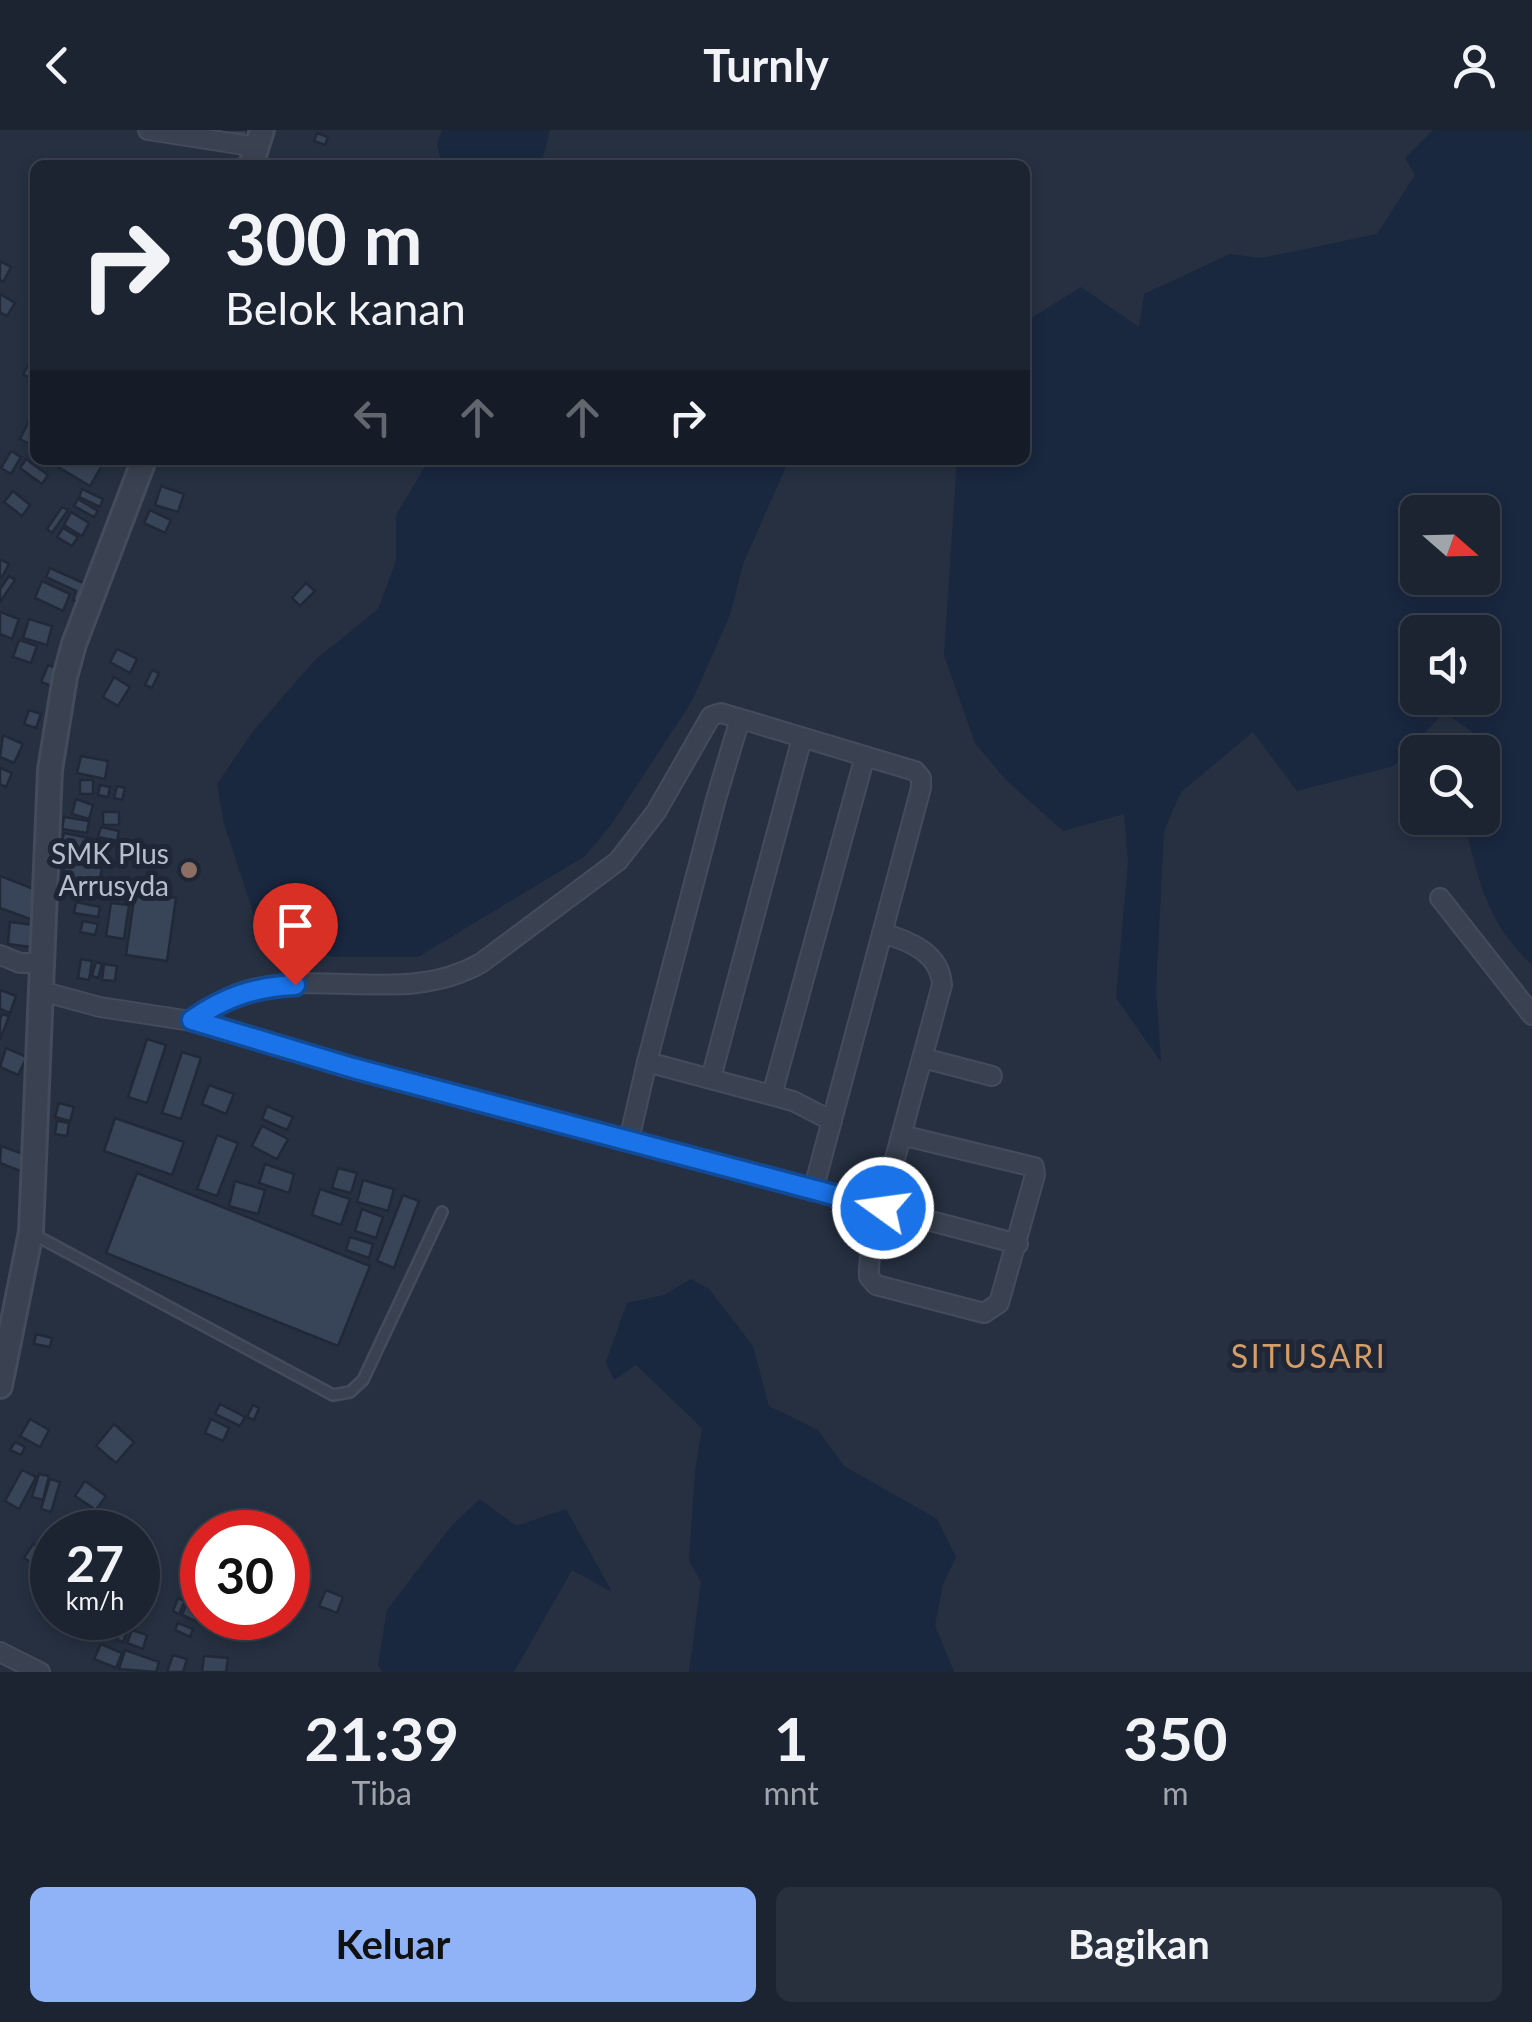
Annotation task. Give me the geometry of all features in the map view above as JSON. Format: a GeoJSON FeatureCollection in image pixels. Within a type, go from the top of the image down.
{"type":"FeatureCollection","features":[{"type":"Feature","properties":{"kind":"street"},"geometry":{"type":"LineString","coordinates":[[148,130],[257,147]]}},
{"type":"Feature","properties":{"kind":"street"},"geometry":{"type":"LineString","coordinates":[[0,1386],[5,1333],[31,1232],[50,770],[65,677],[88,601],[142,465]]}},
{"type":"Feature","properties":{"kind":"street"},"geometry":{"type":"LineString","coordinates":[[192,1020],[216,1003],[252,989],[295,985],[410,986],[463,973],[618,861],[656,812],[714,714],[740,719],[915,770],[921,778],[813,1190]]}},
{"type":"Feature","properties":{"kind":"street"},"geometry":{"type":"LineString","coordinates":[[629,1140],[740,719]]}},
{"type":"Feature","properties":{"kind":"street"},"geometry":{"type":"LineString","coordinates":[[711,1078],[802,738]]}},
{"type":"Feature","properties":{"kind":"street"},"geometry":{"type":"LineString","coordinates":[[772,1095],[864,756]]}},
{"type":"Feature","properties":{"kind":"street"},"geometry":{"type":"LineString","coordinates":[[1440,898],[1532,1015]]}},
{"type":"Feature","properties":{"kind":"street"},"geometry":{"type":"LineString","coordinates":[[882,933],[922,949],[942,970],[942,985],[901,1135],[870,1277],[876,1285],[984,1313],[999,1303],[1018,1244],[1034,1167],[901,1135]]}},
{"type":"Feature","properties":{"kind":"street"},"geometry":{"type":"LineString","coordinates":[[0,955],[20,964],[42,962]]}},
{"type":"Feature","properties":{"kind":"street"},"geometry":{"type":"LineString","coordinates":[[41,991],[100,1007],[192,1020],[353,1068],[1018,1244]]}},
{"type":"Feature","properties":{"kind":"street"},"geometry":{"type":"LineString","coordinates":[[923,1058],[992,1076]]}},
{"type":"Feature","properties":{"kind":"street"},"geometry":{"type":"LineString","coordinates":[[647,1062],[793,1101],[832,1121]]}},
{"type":"Feature","properties":{"kind":"street"},"geometry":{"type":"LineString","coordinates":[[0,1652],[40,1672]]}},
{"type":"Feature","properties":{"kind":"lane"},"geometry":{"type":"LineString","coordinates":[[31,1232],[333,1395],[350,1392],[363,1380],[442,1212]]}},
{"type":"Feature","properties":{"kind":"water"},"geometry":{"type":"Polygon","coordinates":[[[442,130],[550,130],[542,160],[441,160],[437,144],[442,130]]]}},
{"type":"Feature","properties":{"kind":"water"},"geometry":{"type":"Polygon","coordinates":[[[1433,130],[1532,130],[1532,965],[1516,949],[1494,915],[1479,879],[1468,835],[1500,835],[1500,735],[1477,735],[1448,715],[1500,715],[1500,615],[1400,615],[1400,715],[1441,715],[1423,735],[1400,735],[1400,760],[1394,766],[1297,791],[1253,732],[1181,792],[1164,831],[1156,990],[1161,1062],[1116,998],[1128,862],[1124,814],[1063,831],[1006,780],[975,743],[944,655],[957,465],[1030,465],[1030,319],[1081,287],[1139,327],[1144,294],[1230,254],[1262,258],[1377,234],[1415,175],[1405,158],[1433,130]]]}},
{"type":"Feature","properties":{"kind":"water"},"geometry":{"type":"Polygon","coordinates":[[[426,465],[787,465],[743,564],[730,615],[692,701],[611,825],[585,856],[418,957],[334,957],[263,942],[224,824],[217,784],[254,730],[315,660],[378,609],[396,561],[396,515],[426,465]]]}},
{"type":"Feature","properties":{"kind":"water"},"geometry":{"type":"Polygon","coordinates":[[[691,1279],[709,1289],[753,1346],[769,1406],[818,1430],[844,1466],[937,1519],[956,1557],[943,1584],[935,1625],[954,1672],[689,1672],[701,1582],[689,1561],[702,1428],[636,1365],[614,1380],[606,1362],[627,1303],[664,1295],[691,1279]]]}},
{"type":"Feature","properties":{"kind":"water"},"geometry":{"type":"Polygon","coordinates":[[[480,1499],[516,1526],[566,1509],[612,1592],[572,1570],[514,1672],[382,1672],[378,1665],[387,1610],[452,1525],[480,1499]]]}},
{"type":"Feature","properties":{"kind":"building"},"geometry":{"type":"Polygon","coordinates":[[[208,130],[247,130],[246,140],[207,136],[208,130]]]}},
{"type":"Feature","properties":{"kind":"building"},"geometry":{"type":"Polygon","coordinates":[[[317,133],[328,137],[325,145],[314,141],[317,133]]]}},
{"type":"Feature","properties":{"kind":"building"},"geometry":{"type":"Polygon","coordinates":[[[0,261],[11,267],[3,282],[0,280],[0,261]]]}},
{"type":"Feature","properties":{"kind":"building"},"geometry":{"type":"Polygon","coordinates":[[[0,294],[15,303],[7,316],[0,312],[0,294]]]}},
{"type":"Feature","properties":{"kind":"building"},"geometry":{"type":"Polygon","coordinates":[[[29,421],[30,444],[20,439],[29,421]]]}},
{"type":"Feature","properties":{"kind":"building"},"geometry":{"type":"Polygon","coordinates":[[[11,451],[21,457],[11,474],[1,468],[11,451]]]}},
{"type":"Feature","properties":{"kind":"building"},"geometry":{"type":"Polygon","coordinates":[[[26,459],[48,475],[42,484],[20,468],[26,459]]]}},
{"type":"Feature","properties":{"kind":"building"},"geometry":{"type":"Polygon","coordinates":[[[55,465],[102,465],[90,486],[55,465]]]}},
{"type":"Feature","properties":{"kind":"building"},"geometry":{"type":"Polygon","coordinates":[[[161,486],[184,494],[178,512],[155,505],[161,486]]]}},
{"type":"Feature","properties":{"kind":"building"},"geometry":{"type":"Polygon","coordinates":[[[82,489],[103,499],[100,507],[79,497],[82,489]]]}},
{"type":"Feature","properties":{"kind":"building"},"geometry":{"type":"Polygon","coordinates":[[[13,491],[30,505],[22,516],[4,502],[13,491]]]}},
{"type":"Feature","properties":{"kind":"building"},"geometry":{"type":"Polygon","coordinates":[[[78,499],[98,511],[94,517],[74,506],[78,499]]]}},
{"type":"Feature","properties":{"kind":"building"},"geometry":{"type":"Polygon","coordinates":[[[62,507],[68,510],[52,533],[47,529],[62,507]]]}},
{"type":"Feature","properties":{"kind":"building"},"geometry":{"type":"Polygon","coordinates":[[[150,510],[171,520],[165,533],[144,523],[150,510]]]}},
{"type":"Feature","properties":{"kind":"building"},"geometry":{"type":"Polygon","coordinates":[[[71,512],[89,523],[82,536],[64,525],[71,512]]]}},
{"type":"Feature","properties":{"kind":"building"},"geometry":{"type":"Polygon","coordinates":[[[63,528],[78,537],[72,546],[57,537],[63,528]]]}},
{"type":"Feature","properties":{"kind":"building"},"geometry":{"type":"Polygon","coordinates":[[[0,559],[9,564],[2,577],[0,576],[0,559]]]}},
{"type":"Feature","properties":{"kind":"building"},"geometry":{"type":"Polygon","coordinates":[[[50,568],[88,585],[80,603],[73,600],[76,591],[46,577],[50,568]]]}},
{"type":"Feature","properties":{"kind":"building"},"geometry":{"type":"Polygon","coordinates":[[[9,576],[15,580],[0,602],[0,589],[9,576]]]}},
{"type":"Feature","properties":{"kind":"building"},"geometry":{"type":"Polygon","coordinates":[[[42,581],[70,594],[63,611],[35,598],[42,581]]]}},
{"type":"Feature","properties":{"kind":"building"},"geometry":{"type":"Polygon","coordinates":[[[306,583],[315,591],[300,606],[292,598],[306,583]]]}},
{"type":"Feature","properties":{"kind":"building"},"geometry":{"type":"Polygon","coordinates":[[[0,612],[19,619],[12,639],[0,634],[0,612]]]}},
{"type":"Feature","properties":{"kind":"building"},"geometry":{"type":"Polygon","coordinates":[[[29,619],[52,626],[47,645],[23,638],[29,619]]]}},
{"type":"Feature","properties":{"kind":"building"},"geometry":{"type":"Polygon","coordinates":[[[19,640],[37,646],[31,663],[13,657],[19,640]]]}},
{"type":"Feature","properties":{"kind":"building"},"geometry":{"type":"Polygon","coordinates":[[[117,649],[137,659],[130,673],[110,662],[117,649]]]}},
{"type":"Feature","properties":{"kind":"building"},"geometry":{"type":"Polygon","coordinates":[[[48,665],[64,671],[57,688],[41,682],[48,665]]]}},
{"type":"Feature","properties":{"kind":"building"},"geometry":{"type":"Polygon","coordinates":[[[152,670],[159,673],[152,688],[145,685],[152,670]]]}},
{"type":"Feature","properties":{"kind":"building"},"geometry":{"type":"Polygon","coordinates":[[[114,677],[130,687],[118,706],[103,697],[114,677]]]}},
{"type":"Feature","properties":{"kind":"building"},"geometry":{"type":"Polygon","coordinates":[[[29,710],[41,714],[36,728],[24,724],[29,710]]]}},
{"type":"Feature","properties":{"kind":"building"},"geometry":{"type":"Polygon","coordinates":[[[3,735],[23,744],[14,763],[0,757],[3,735]]]}},
{"type":"Feature","properties":{"kind":"building"},"geometry":{"type":"Polygon","coordinates":[[[81,756],[108,761],[105,779],[77,773],[81,756]]]}},
{"type":"Feature","properties":{"kind":"building"},"geometry":{"type":"Polygon","coordinates":[[[0,768],[12,773],[6,787],[0,784],[0,768]]]}},
{"type":"Feature","properties":{"kind":"building"},"geometry":{"type":"Polygon","coordinates":[[[80,780],[93,780],[93,794],[80,794],[80,780]]]}},
{"type":"Feature","properties":{"kind":"building"},"geometry":{"type":"Polygon","coordinates":[[[100,785],[110,787],[108,797],[98,795],[100,785]]]}},
{"type":"Feature","properties":{"kind":"building"},"geometry":{"type":"Polygon","coordinates":[[[117,786],[125,788],[122,800],[114,798],[117,786]]]}},
{"type":"Feature","properties":{"kind":"building"},"geometry":{"type":"Polygon","coordinates":[[[76,799],[93,805],[89,819],[72,814],[76,799]]]}},
{"type":"Feature","properties":{"kind":"building"},"geometry":{"type":"Polygon","coordinates":[[[103,812],[119,812],[119,825],[103,825],[103,812]]]}},
{"type":"Feature","properties":{"kind":"building"},"geometry":{"type":"Polygon","coordinates":[[[64,817],[89,821],[87,833],[62,829],[64,817]]]}},
{"type":"Feature","properties":{"kind":"building"},"geometry":{"type":"Polygon","coordinates":[[[101,827],[119,831],[117,841],[98,837],[101,827]]]}},
{"type":"Feature","properties":{"kind":"building"},"geometry":{"type":"Polygon","coordinates":[[[64,833],[99,840],[96,851],[61,844],[64,833]]]}},
{"type":"Feature","properties":{"kind":"building"},"geometry":{"type":"Polygon","coordinates":[[[67,859],[102,868],[95,899],[59,890],[67,859]]]}},
{"type":"Feature","properties":{"kind":"building"},"geometry":{"type":"Polygon","coordinates":[[[0,876],[44,893],[33,920],[0,908],[0,876]]]}},
{"type":"Feature","properties":{"kind":"building"},"geometry":{"type":"Polygon","coordinates":[[[135,892],[176,898],[167,961],[126,955],[135,892]]]}},
{"type":"Feature","properties":{"kind":"building"},"geometry":{"type":"Polygon","coordinates":[[[76,902],[100,907],[98,917],[74,913],[76,902]]]}},
{"type":"Feature","properties":{"kind":"building"},"geometry":{"type":"Polygon","coordinates":[[[111,903],[129,905],[124,939],[106,936],[111,903]]]}},
{"type":"Feature","properties":{"kind":"building"},"geometry":{"type":"Polygon","coordinates":[[[83,921],[98,924],[95,935],[80,932],[83,921]]]}},
{"type":"Feature","properties":{"kind":"building"},"geometry":{"type":"Polygon","coordinates":[[[10,922],[34,925],[31,947],[8,944],[10,922]]]}},
{"type":"Feature","properties":{"kind":"building"},"geometry":{"type":"Polygon","coordinates":[[[81,959],[92,961],[89,980],[78,978],[81,959]]]}},
{"type":"Feature","properties":{"kind":"building"},"geometry":{"type":"Polygon","coordinates":[[[96,962],[102,964],[98,978],[92,976],[96,962]]]}},
{"type":"Feature","properties":{"kind":"building"},"geometry":{"type":"Polygon","coordinates":[[[104,964],[117,966],[115,981],[102,980],[104,964]]]}},
{"type":"Feature","properties":{"kind":"building"},"geometry":{"type":"Polygon","coordinates":[[[0,990],[16,996],[10,1013],[0,1009],[0,990]]]}},
{"type":"Feature","properties":{"kind":"building"},"geometry":{"type":"Polygon","coordinates":[[[2,1014],[9,1016],[0,1040],[0,1019],[2,1014]]]}},
{"type":"Feature","properties":{"kind":"building"},"geometry":{"type":"Polygon","coordinates":[[[147,1039],[166,1045],[147,1103],[128,1097],[147,1039]]]}},
{"type":"Feature","properties":{"kind":"building"},"geometry":{"type":"Polygon","coordinates":[[[6,1048],[27,1057],[18,1075],[0,1067],[6,1048]]]}},
{"type":"Feature","properties":{"kind":"building"},"geometry":{"type":"Polygon","coordinates":[[[182,1052],[201,1058],[181,1119],[162,1113],[182,1052]]]}},
{"type":"Feature","properties":{"kind":"building"},"geometry":{"type":"Polygon","coordinates":[[[209,1085],[234,1094],[226,1114],[202,1104],[209,1085]]]}},
{"type":"Feature","properties":{"kind":"building"},"geometry":{"type":"Polygon","coordinates":[[[59,1103],[74,1107],[70,1121],[55,1117],[59,1103]]]}},
{"type":"Feature","properties":{"kind":"building"},"geometry":{"type":"Polygon","coordinates":[[[267,1106],[293,1117],[287,1130],[262,1119],[267,1106]]]}},
{"type":"Feature","properties":{"kind":"building"},"geometry":{"type":"Polygon","coordinates":[[[115,1118],[184,1142],[172,1175],[104,1151],[115,1118]]]}},
{"type":"Feature","properties":{"kind":"building"},"geometry":{"type":"Polygon","coordinates":[[[57,1121],[69,1123],[67,1136],[55,1134],[57,1121]]]}},
{"type":"Feature","properties":{"kind":"building"},"geometry":{"type":"Polygon","coordinates":[[[262,1126],[288,1139],[277,1159],[252,1146],[262,1126]]]}},
{"type":"Feature","properties":{"kind":"building"},"geometry":{"type":"Polygon","coordinates":[[[217,1135],[238,1143],[217,1196],[197,1189],[217,1135]]]}},
{"type":"Feature","properties":{"kind":"building"},"geometry":{"type":"Polygon","coordinates":[[[1,1146],[26,1155],[20,1171],[0,1163],[1,1146]]]}},
{"type":"Feature","properties":{"kind":"building"},"geometry":{"type":"Polygon","coordinates":[[[265,1164],[294,1174],[289,1193],[259,1183],[265,1164]]]}},
{"type":"Feature","properties":{"kind":"building"},"geometry":{"type":"Polygon","coordinates":[[[338,1168],[357,1173],[351,1193],[332,1188],[338,1168]]]}},
{"type":"Feature","properties":{"kind":"building"},"geometry":{"type":"Polygon","coordinates":[[[137,1173],[370,1266],[338,1346],[106,1253],[137,1173]]]}},
{"type":"Feature","properties":{"kind":"building"},"geometry":{"type":"Polygon","coordinates":[[[363,1180],[394,1189],[388,1211],[357,1202],[363,1180]]]}},
{"type":"Feature","properties":{"kind":"building"},"geometry":{"type":"Polygon","coordinates":[[[235,1181],[265,1190],[258,1214],[229,1206],[235,1181]]]}},
{"type":"Feature","properties":{"kind":"building"},"geometry":{"type":"Polygon","coordinates":[[[320,1189],[350,1199],[341,1225],[312,1215],[320,1189]]]}},
{"type":"Feature","properties":{"kind":"building"},"geometry":{"type":"Polygon","coordinates":[[[403,1195],[419,1201],[394,1268],[377,1261],[403,1195]]]}},
{"type":"Feature","properties":{"kind":"building"},"geometry":{"type":"Polygon","coordinates":[[[362,1209],[383,1217],[376,1238],[355,1231],[362,1209]]]}},
{"type":"Feature","properties":{"kind":"building"},"geometry":{"type":"Polygon","coordinates":[[[350,1237],[373,1244],[369,1258],[346,1250],[350,1237]]]}},
{"type":"Feature","properties":{"kind":"building"},"geometry":{"type":"Polygon","coordinates":[[[36,1334],[52,1338],[50,1347],[34,1344],[36,1334]]]}},
{"type":"Feature","properties":{"kind":"building"},"geometry":{"type":"Polygon","coordinates":[[[220,1404],[245,1417],[240,1426],[215,1414],[220,1404]]]}},
{"type":"Feature","properties":{"kind":"building"},"geometry":{"type":"Polygon","coordinates":[[[253,1405],[259,1408],[254,1420],[247,1417],[253,1405]]]}},
{"type":"Feature","properties":{"kind":"building"},"geometry":{"type":"Polygon","coordinates":[[[30,1419],[49,1430],[40,1447],[20,1436],[30,1419]]]}},
{"type":"Feature","properties":{"kind":"building"},"geometry":{"type":"Polygon","coordinates":[[[211,1419],[229,1428],[223,1441],[205,1433],[211,1419]]]}},
{"type":"Feature","properties":{"kind":"building"},"geometry":{"type":"Polygon","coordinates":[[[114,1424],[134,1442],[116,1463],[96,1446],[114,1424]]]}},
{"type":"Feature","properties":{"kind":"building"},"geometry":{"type":"Polygon","coordinates":[[[15,1442],[25,1447],[21,1455],[10,1450],[15,1442]]]}},
{"type":"Feature","properties":{"kind":"building"},"geometry":{"type":"Polygon","coordinates":[[[22,1470],[36,1477],[19,1509],[5,1501],[22,1470]]]}},
{"type":"Feature","properties":{"kind":"building"},"geometry":{"type":"Polygon","coordinates":[[[39,1474],[49,1476],[43,1500],[32,1497],[39,1474]]]}},
{"type":"Feature","properties":{"kind":"building"},"geometry":{"type":"Polygon","coordinates":[[[50,1479],[60,1482],[52,1510],[41,1509],[50,1479]]]}},
{"type":"Feature","properties":{"kind":"building"},"geometry":{"type":"Polygon","coordinates":[[[85,1481],[106,1496],[96,1510],[75,1496],[85,1481]]]}},
{"type":"Feature","properties":{"kind":"building"},"geometry":{"type":"Polygon","coordinates":[[[326,1590],[343,1597],[337,1613],[319,1606],[326,1590]]]}},
{"type":"Feature","properties":{"kind":"building"},"geometry":{"type":"Polygon","coordinates":[[[178,1598],[180,1599],[179,1614],[173,1611],[178,1598]]]}},
{"type":"Feature","properties":{"kind":"building"},"geometry":{"type":"Polygon","coordinates":[[[128,1640],[146,1640],[143,1649],[127,1643],[128,1640]]]}},
{"type":"Feature","properties":{"kind":"building"},"geometry":{"type":"Polygon","coordinates":[[[101,1644],[122,1653],[116,1668],[94,1659],[101,1644]]]}},
{"type":"Feature","properties":{"kind":"building"},"geometry":{"type":"Polygon","coordinates":[[[125,1650],[159,1662],[156,1672],[119,1669],[125,1650]]]}},
{"type":"Feature","properties":{"kind":"building"},"geometry":{"type":"Polygon","coordinates":[[[173,1655],[187,1659],[183,1672],[167,1672],[173,1655]]]}},
{"type":"Feature","properties":{"kind":"building"},"geometry":{"type":"Polygon","coordinates":[[[204,1656],[228,1658],[226,1672],[202,1672],[204,1656]]]}},
{"type":"Feature","properties":{"kind":"place","name":"SMK Plus Arrusyda"},"geometry":{"type":"Point","coordinates":[189,870]}},
{"type":"Feature","properties":{"kind":"district","name":"SITUSARI"},"geometry":{"type":"Point","coordinates":[1309,1357]}},
{"type":"Feature","properties":{"kind":"route"},"geometry":{"type":"LineString","coordinates":[[295,985],[237,994],[192,1020],[353,1068],[883,1208]]}}]}
